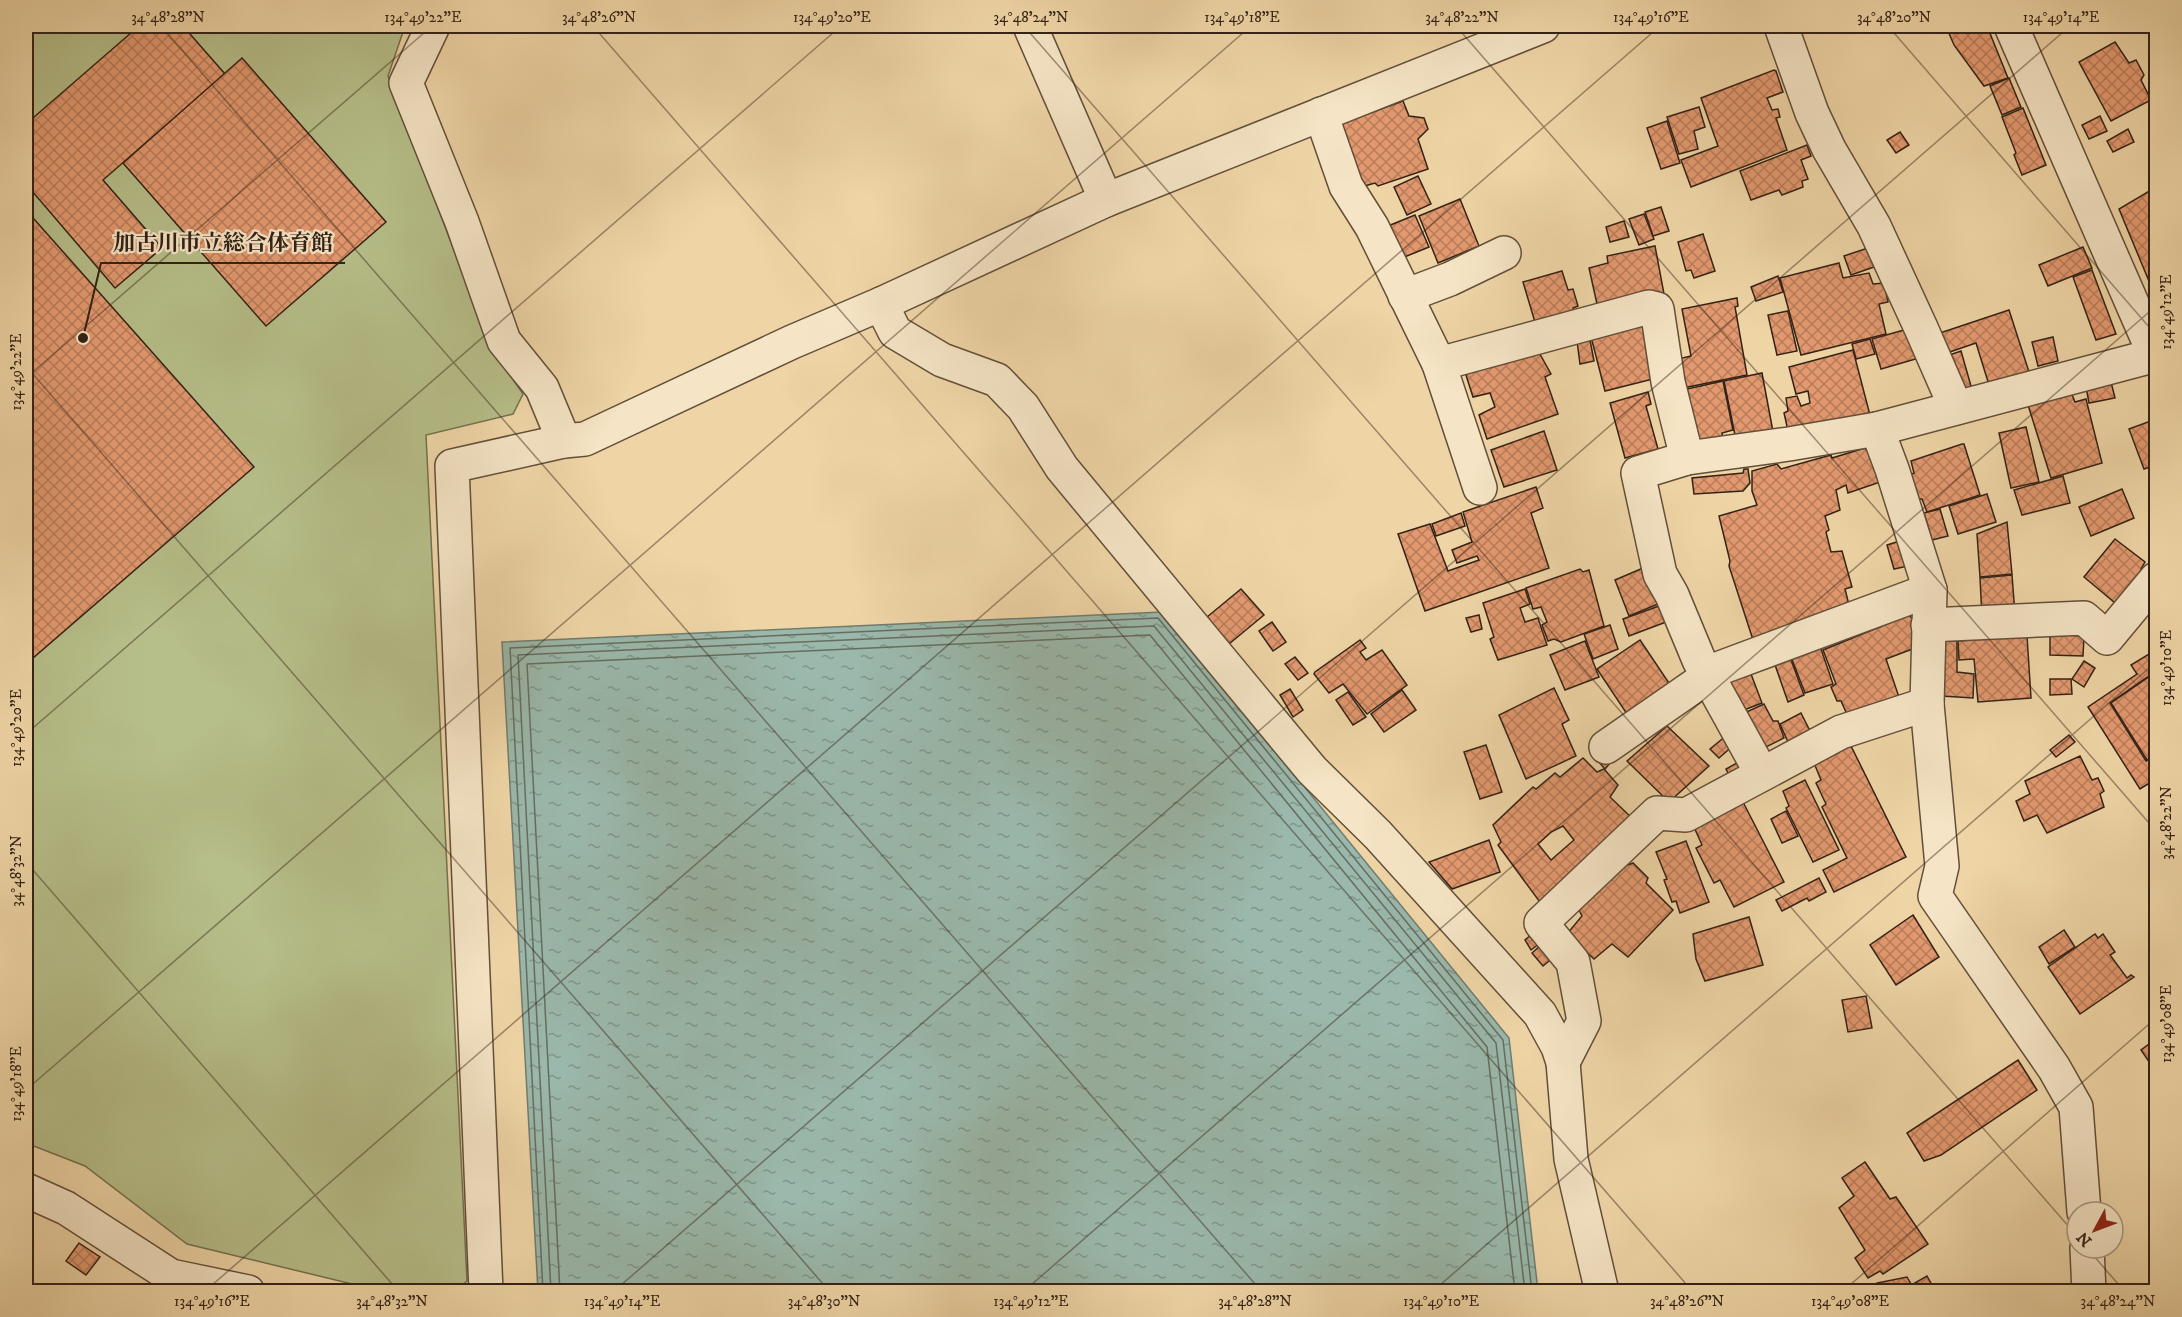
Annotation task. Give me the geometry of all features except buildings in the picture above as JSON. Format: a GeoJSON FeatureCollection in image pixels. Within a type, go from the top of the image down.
{"type":"FeatureCollection","features":[{"type":"Feature","properties":{"kind":"street"},"geometry":{"type":"LineString","coordinates":[[433,26],[406,83],[462,222],[504,341],[542,388],[564,441]]}},
{"type":"Feature","properties":{"kind":"street"},"geometry":{"type":"LineString","coordinates":[[1030,26],[1106,200]]}},
{"type":"Feature","properties":{"kind":"street"},"geometry":{"type":"LineString","coordinates":[[486,1292],[452,466],[564,441],[585,439],[792,342],[881,304],[1106,200],[1543,26]]}},
{"type":"Feature","properties":{"kind":"street"},"geometry":{"type":"LineString","coordinates":[[1781,26],[1812,112],[1829,149],[1874,226],[1922,328],[1956,408]]}},
{"type":"Feature","properties":{"kind":"street"},"geometry":{"type":"LineString","coordinates":[[1762,774],[1708,675],[1672,595],[1660,574],[1638,473],[1687,458],[1876,429],[2156,356],[2011,26]]}},
{"type":"Feature","properties":{"kind":"street"},"geometry":{"type":"LineString","coordinates":[[1321,114],[1346,186],[1372,227],[1439,364],[1480,488]]}},
{"type":"Feature","properties":{"kind":"street"},"geometry":{"type":"LineString","coordinates":[[1406,296],[1450,279],[1504,253]]}},
{"type":"Feature","properties":{"kind":"street"},"geometry":{"type":"LineString","coordinates":[[881,304],[895,332],[942,360],[997,380],[1023,407],[1062,468],[1312,770],[1377,835],[1540,1014],[1558,1047],[1563,1062],[1571,1159],[1602,1292]]}},
{"type":"Feature","properties":{"kind":"street"},"geometry":{"type":"LineString","coordinates":[[1439,364],[1649,307],[1657,309],[1668,382],[1687,458]]}},
{"type":"Feature","properties":{"kind":"street"},"geometry":{"type":"LineString","coordinates":[[1876,429],[1892,469],[1930,590],[1927,704],[1942,866],[1935,896],[2054,1068],[2076,1107],[2083,1200]]}},
{"type":"Feature","properties":{"kind":"street"},"geometry":{"type":"LineString","coordinates":[[1928,625],[2084,618],[2107,638],[2157,579]]}},
{"type":"Feature","properties":{"kind":"street"},"geometry":{"type":"LineString","coordinates":[[1606,747],[1720,668],[1930,590]]}},
{"type":"Feature","properties":{"kind":"street"},"geometry":{"type":"LineString","coordinates":[[1563,1062],[1584,1021],[1573,962],[1541,923],[1657,813],[1686,815],[1841,732],[1927,704]]}},
{"type":"Feature","properties":{"kind":"street"},"geometry":{"type":"LineString","coordinates":[[26,1190],[66,1208],[171,1276],[245,1291]]}},
{"type":"Feature","properties":{"kind":"street"},"geometry":{"type":"LineString","coordinates":[[2087,1260],[2089,1292]]}},
{"type":"Feature","properties":{"kind":"green space"},"geometry":{"type":"Polygon","coordinates":[[[26,26],[405,26],[388,76],[491,348],[523,394],[513,414],[426,435],[467,1281],[455,1291],[381,1291],[187,1244],[85,1166],[26,1143],[26,26]]]}},
{"type":"Feature","properties":{"kind":"water"},"geometry":{"type":"Polygon","coordinates":[[[1162,612],[1509,1038],[1538,1291],[538,1291],[502,642],[1162,612]]]}},
{"type":"Feature","properties":{"kind":"place","name":"加古川市立総合体育館"},"geometry":{"type":"Point","coordinates":[83,338]}}]}
